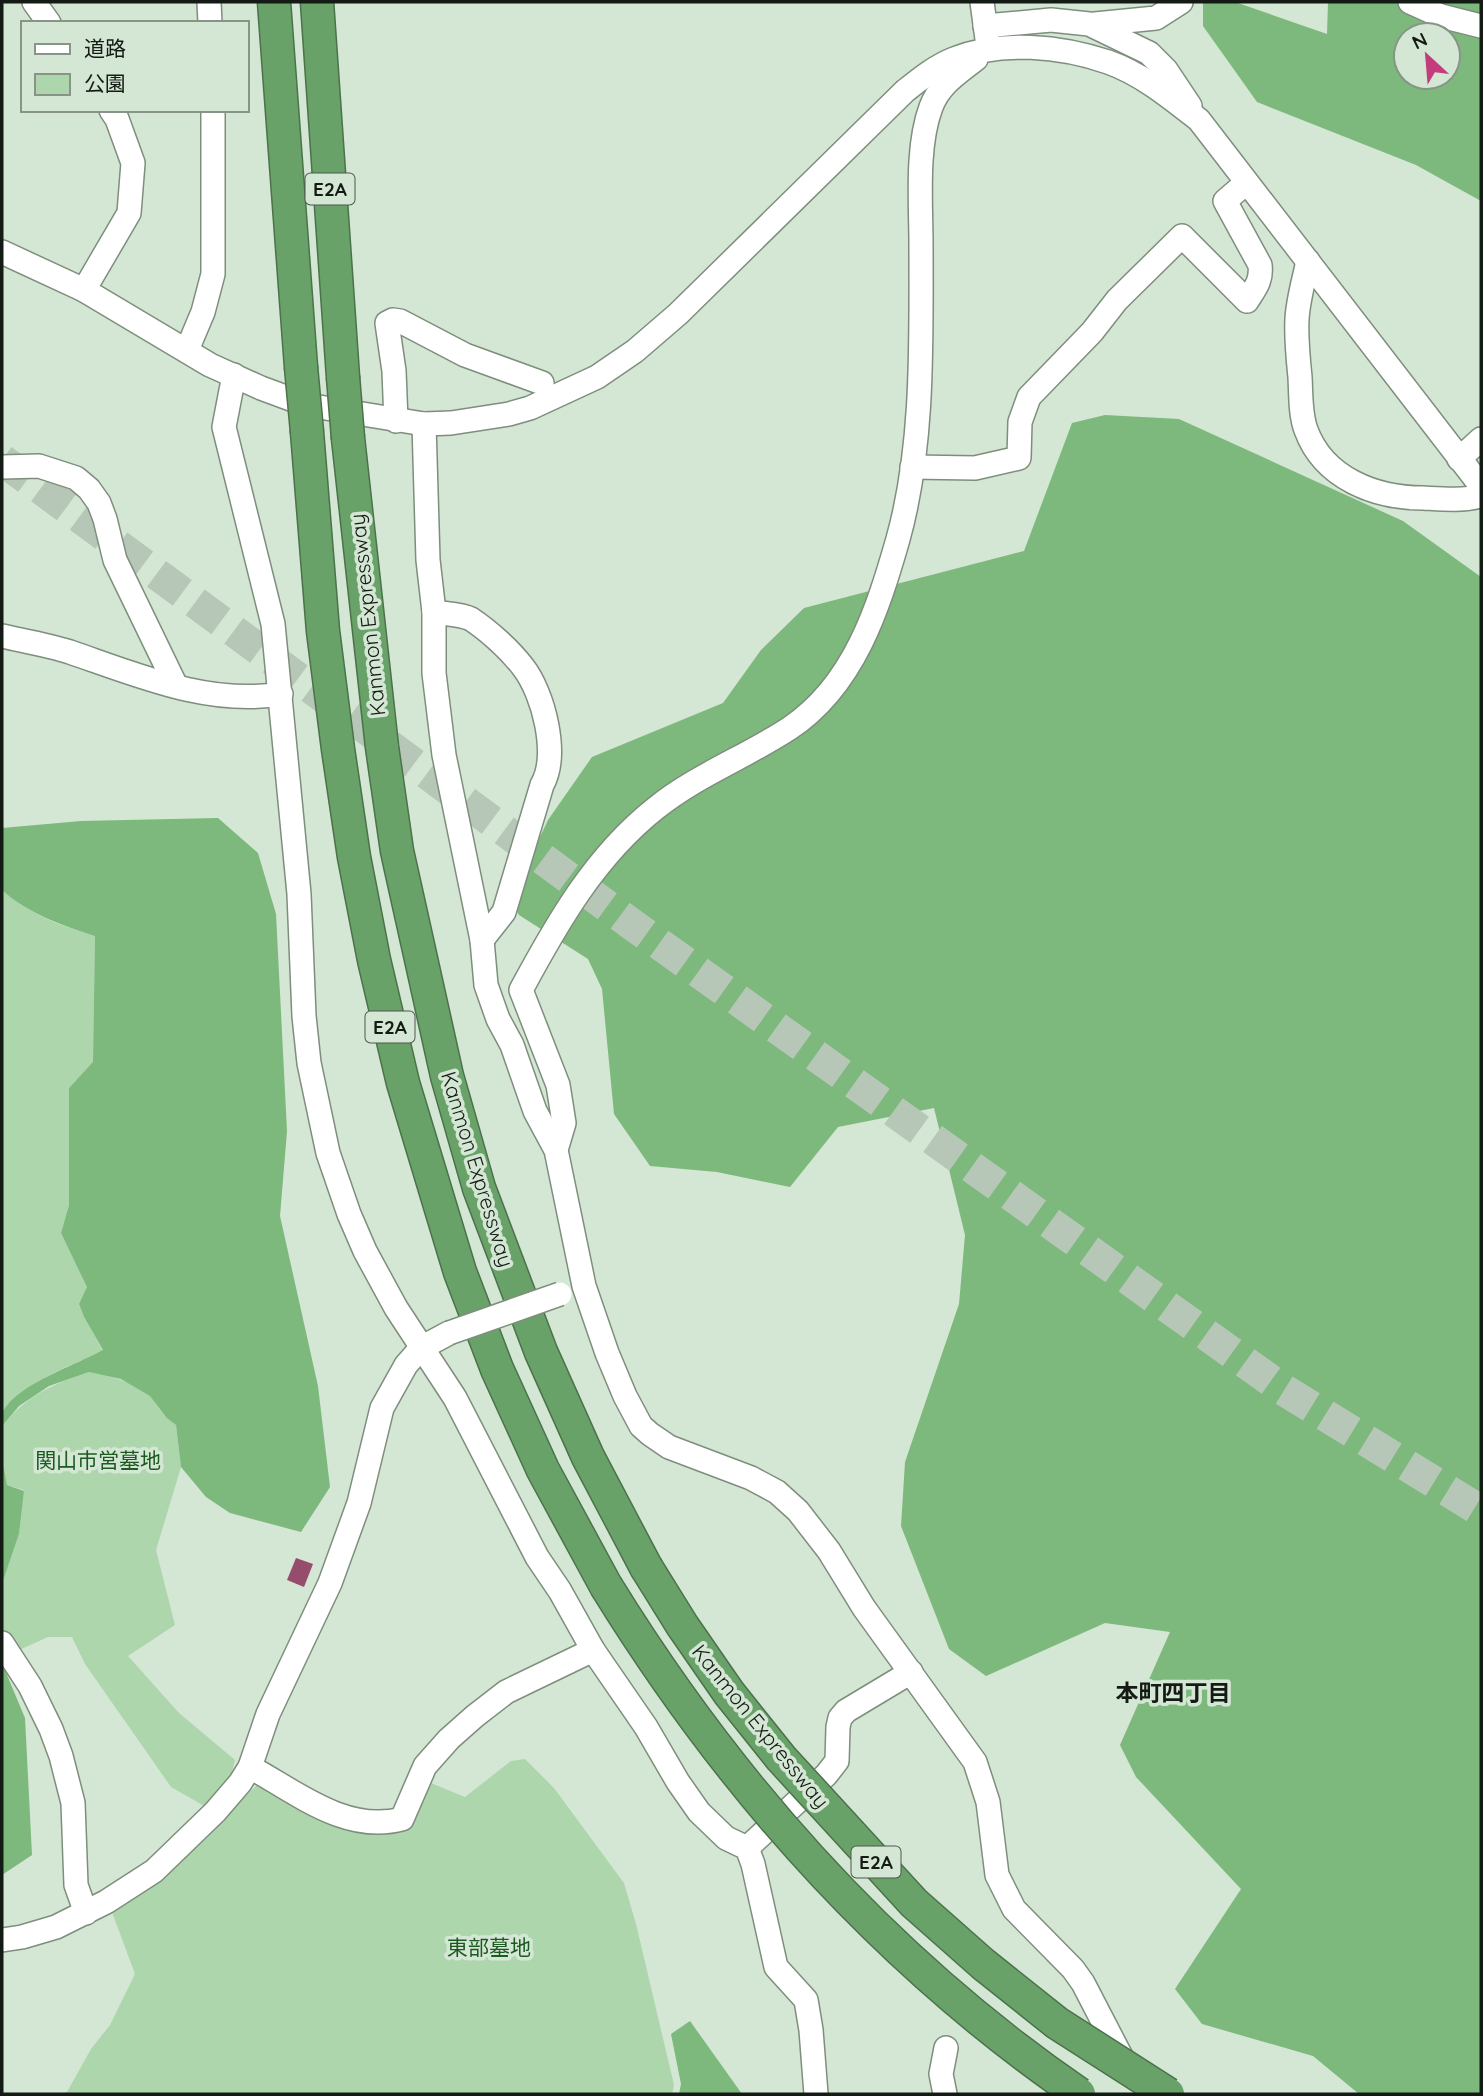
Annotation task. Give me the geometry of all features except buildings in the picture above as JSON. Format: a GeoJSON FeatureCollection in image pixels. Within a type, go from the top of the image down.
{"type":"FeatureCollection","features":[{"type":"Feature","properties":{"kind":"highway","name":"Kanmon Expressway"},"geometry":{"type":"LineString","coordinates":[[274,2],[323,631],[354,857],[402,1083],[455,1259],[497,1369],[543,1469],[606,1586],[692,1717],[746,1787],[816,1867],[883,1936],[956,2002],[1028,2059],[1079,2094]]}},
{"type":"Feature","properties":{"kind":"highway","name":"Kanmon Expressway"},"geometry":{"type":"LineString","coordinates":[[317,2],[348,438],[377,707],[397,851],[447,1076],[479,1188],[541,1352],[588,1457],[646,1567],[729,1693],[781,1758],[915,1903],[983,1964],[1057,2023],[1168,2094]]}},
{"type":"Feature","properties":{"kind":"street"},"geometry":{"type":"LineString","coordinates":[[34,2],[48,21]]}},
{"type":"Feature","properties":{"kind":"street"},"geometry":{"type":"LineString","coordinates":[[209,2],[210,21]]}},
{"type":"Feature","properties":{"kind":"street"},"geometry":{"type":"LineString","coordinates":[[982,2],[988,49]]}},
{"type":"Feature","properties":{"kind":"street"},"geometry":{"type":"LineString","coordinates":[[985,26],[1051,20],[1108,24],[1156,18],[1181,2]]}},
{"type":"Feature","properties":{"kind":"street"},"geometry":{"type":"LineString","coordinates":[[1410,2],[1441,16],[1481,26]]}},
{"type":"Feature","properties":{"kind":"street"},"geometry":{"type":"LineString","coordinates":[[1089,24],[1149,53],[1166,70],[1245,183],[1481,486]]}},
{"type":"Feature","properties":{"kind":"street"},"geometry":{"type":"LineString","coordinates":[[2,252],[84,290],[210,365],[261,388],[307,405],[396,421],[451,423],[530,408],[618,365],[678,314],[905,91],[953,59],[988,49],[1024,48],[1054,51],[1108,63],[1164,93],[1199,120]]}},
{"type":"Feature","properties":{"kind":"street"},"geometry":{"type":"LineString","coordinates":[[556,1150],[564,1123],[558,1085],[521,990],[558,921],[579,890],[636,825],[688,785],[792,727],[834,688],[863,641],[899,536],[912,467],[917,424],[921,180],[924,137],[930,108],[940,88],[988,49]]}},
{"type":"Feature","properties":{"kind":"street"},"geometry":{"type":"LineString","coordinates":[[84,290],[129,213],[133,163],[112,112]]}},
{"type":"Feature","properties":{"kind":"street"},"geometry":{"type":"LineString","coordinates":[[187,349],[203,312],[213,274],[213,112]]}},
{"type":"Feature","properties":{"kind":"street"},"geometry":{"type":"LineString","coordinates":[[912,467],[975,468],[1019,458],[1020,422],[1029,397],[1092,332],[1117,300],[1182,236],[1247,301],[1259,284],[1260,265],[1225,201],[1245,183]]}},
{"type":"Feature","properties":{"kind":"street"},"geometry":{"type":"LineString","coordinates":[[1308,261],[1297,317],[1298,354],[1306,430],[1322,457],[1348,480],[1382,495],[1430,499],[1470,499],[1481,496]]}},
{"type":"Feature","properties":{"kind":"street"},"geometry":{"type":"LineString","coordinates":[[396,421],[394,371],[387,323],[393,320],[400,321],[465,355],[542,383]]}},
{"type":"Feature","properties":{"kind":"street"},"geometry":{"type":"LineString","coordinates":[[234,375],[224,427],[273,624],[299,894],[304,1016],[314,1093],[328,1153],[365,1251],[421,1348],[455,1398],[537,1557],[560,1591],[593,1650],[646,1727],[699,1812],[726,1838],[747,1848],[776,1968],[806,2000],[816,2094]]}},
{"type":"Feature","properties":{"kind":"street"},"geometry":{"type":"LineString","coordinates":[[424,424],[428,560],[434,612],[434,673],[444,755],[482,940],[486,985],[512,1045],[535,1111],[556,1150],[584,1286],[625,1396],[641,1426],[669,1447],[751,1478],[777,1492],[798,1511],[829,1551],[864,1608],[975,1762],[988,1802],[997,1875],[1002,1886],[1014,1909],[1073,1969],[1083,1983],[1140,2094]]}},
{"type":"Feature","properties":{"kind":"street"},"geometry":{"type":"LineString","coordinates":[[1459,459],[1481,439]]}},
{"type":"Feature","properties":{"kind":"street"},"geometry":{"type":"LineString","coordinates":[[2,467],[38,466],[76,478],[89,489],[99,503],[105,519],[115,560],[176,686]]}},
{"type":"Feature","properties":{"kind":"street"},"geometry":{"type":"LineString","coordinates":[[434,612],[469,618],[524,668],[536,691],[550,743],[548,775],[542,785],[504,912],[482,940]]}},
{"type":"Feature","properties":{"kind":"street"},"geometry":{"type":"LineString","coordinates":[[2,636],[67,651],[176,686],[256,698],[281,694]]}},
{"type":"Feature","properties":{"kind":"street"},"geometry":{"type":"LineString","coordinates":[[2,1940],[56,1927],[86,1913],[154,1871],[215,1812],[240,1783],[250,1767],[268,1714],[330,1583],[359,1503],[382,1408],[406,1365],[421,1348],[449,1333],[584,1286]]}},
{"type":"Feature","properties":{"kind":"street"},"geometry":{"type":"LineString","coordinates":[[2,1643],[30,1686],[61,1756],[73,1803],[76,1885],[86,1913]]}},
{"type":"Feature","properties":{"kind":"street"},"geometry":{"type":"LineString","coordinates":[[250,1767],[310,1802],[339,1815],[380,1823],[402,1819],[425,1766],[475,1716],[506,1692],[593,1650]]}},
{"type":"Feature","properties":{"kind":"street"},"geometry":{"type":"LineString","coordinates":[[747,1848],[826,1775],[837,1760],[838,1727],[840,1718],[846,1711],[911,1672]]}},
{"type":"Feature","properties":{"kind":"street"},"geometry":{"type":"LineString","coordinates":[[945,2094],[941,2074],[946,2048]]}},
{"type":"Feature","properties":{"kind":"green space"},"geometry":{"type":"Polygon","coordinates":[[[1203,2],[1235,2],[1327,34],[1328,2],[1481,2],[1481,201],[1416,165],[1257,102],[1203,26],[1203,2]]]}},
{"type":"Feature","properties":{"kind":"green space"},"geometry":{"type":"Polygon","coordinates":[[[1105,415],[1179,419],[1403,521],[1481,577],[1481,2094],[1359,2094],[1313,2056],[1202,2024],[1175,1989],[1241,1889],[1136,1777],[1120,1745],[1170,1632],[1105,1623],[986,1676],[949,1649],[901,1526],[905,1462],[959,1304],[965,1235],[934,1108],[838,1127],[790,1187],[717,1172],[650,1166],[614,1114],[602,989],[588,959],[519,915],[510,900],[548,820],[592,757],[723,703],[761,650],[804,608],[1024,551],[1072,423],[1105,415]]]}},
{"type":"Feature","properties":{"kind":"green space"},"geometry":{"type":"Polygon","coordinates":[[[218,818],[258,853],[276,914],[287,1131],[280,1216],[318,1386],[330,1487],[301,1532],[230,1513],[206,1497],[181,1467],[176,1425],[150,1396],[121,1379],[89,1372],[49,1386],[19,1406],[2,1426],[2,1415],[18,1395],[46,1377],[103,1350],[79,1304],[87,1287],[61,1233],[69,1205],[69,1088],[93,1062],[95,936],[34,912],[2,890],[2,828],[81,821],[218,818]]]}},
{"type":"Feature","properties":{"kind":"green space","name":"関山市営墓地"},"geometry":{"type":"Polygon","coordinates":[[[2,890],[46,918],[95,935],[93,1063],[69,1088],[69,1205],[61,1233],[88,1287],[79,1304],[103,1351],[61,1369],[35,1384],[11,1403],[2,1415],[2,890]]]}},
{"type":"Feature","properties":{"kind":"green space","name":"関山市営墓地"},"geometry":{"type":"Polygon","coordinates":[[[89,1372],[137,1386],[154,1399],[176,1425],[181,1467],[156,1550],[175,1625],[128,1656],[179,1713],[235,1760],[231,1776],[206,1807],[171,1787],[85,1664],[72,1637],[48,1637],[6,1656],[2,1655],[2,1584],[19,1534],[24,1490],[7,1485],[2,1459],[2,1426],[21,1406],[41,1392],[89,1372]]]}},
{"type":"Feature","properties":{"kind":"green space"},"geometry":{"type":"Polygon","coordinates":[[[2,1459],[7,1485],[24,1491],[19,1534],[2,1584],[2,1459]]]}},
{"type":"Feature","properties":{"kind":"green space"},"geometry":{"type":"Polygon","coordinates":[[[2,1663],[25,1718],[32,1855],[2,1875],[2,1663]]]}},
{"type":"Feature","properties":{"kind":"green space","name":"東部墓地"},"geometry":{"type":"Polygon","coordinates":[[[525,1759],[554,1788],[624,1883],[674,2085],[672,2094],[62,2094],[67,2092],[91,2049],[110,2025],[135,1974],[112,1912],[150,1889],[260,1782],[382,1828],[426,1781],[465,1797],[511,1761],[525,1759]]]}},
{"type":"Feature","properties":{"kind":"green space"},"geometry":{"type":"Polygon","coordinates":[[[690,2021],[742,2094],[679,2094],[681,2084],[671,2034],[690,2021]]]}},
{"type":"Feature","properties":{"kind":"tunnel"},"geometry":{"type":"LineString","coordinates":[[2,460],[630,923],[1284,1390],[1481,1511]]}},
{"type":"Feature","properties":{"kind":"district","name":"本町四丁目"},"geometry":{"type":"Point","coordinates":[1173,1692]}}]}
